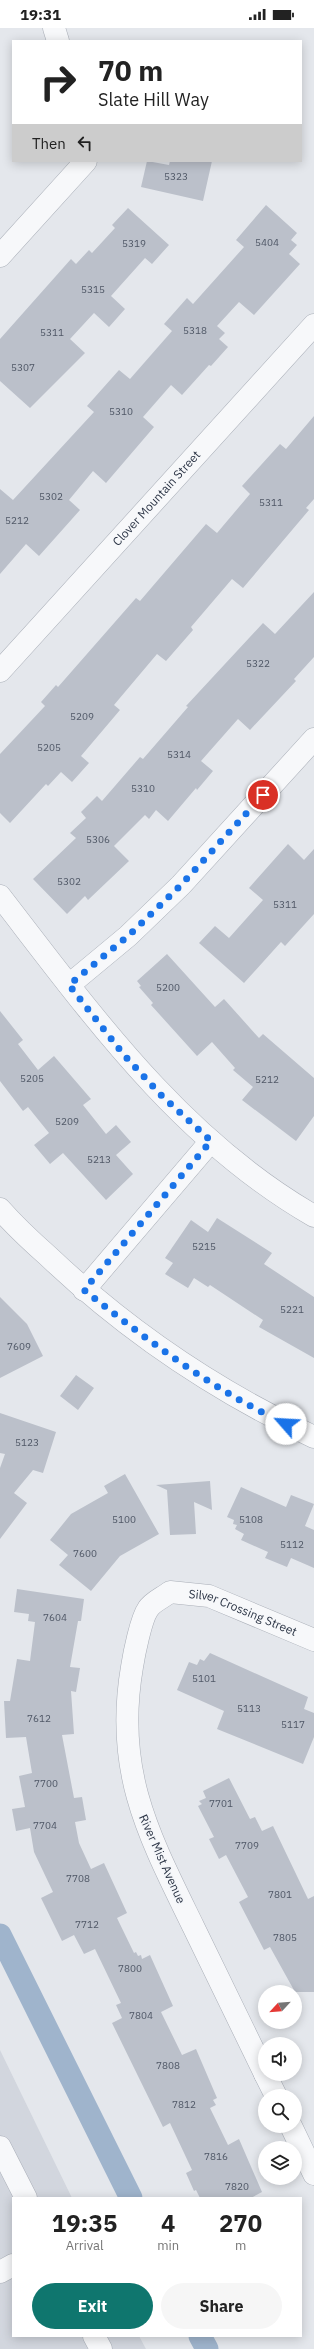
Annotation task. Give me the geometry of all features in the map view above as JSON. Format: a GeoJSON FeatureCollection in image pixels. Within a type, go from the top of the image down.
{"type":"FeatureCollection","features":[{"type":"Feature","properties":{"kind":"street"},"geometry":{"type":"LineString","coordinates":[[54,28],[58,40]]}},
{"type":"Feature","properties":{"kind":"street"},"geometry":{"type":"LineString","coordinates":[[0,256],[85,162]]}},
{"type":"Feature","properties":{"kind":"street","name":"Clover Mountain Street"},"geometry":{"type":"LineString","coordinates":[[0,671],[314,325]]}},
{"type":"Feature","properties":{"kind":"street"},"geometry":{"type":"LineString","coordinates":[[69,985],[128,936],[181,885],[314,739]]}},
{"type":"Feature","properties":{"kind":"street"},"geometry":{"type":"LineString","coordinates":[[0,896],[124,1055],[162,1096],[211,1141],[254,1176],[314,1216]]}},
{"type":"Feature","properties":{"kind":"street"},"geometry":{"type":"LineString","coordinates":[[84,1290],[211,1141]]}},
{"type":"Feature","properties":{"kind":"street"},"geometry":{"type":"LineString","coordinates":[[0,1209],[84,1290],[140,1335],[198,1374],[272,1418],[314,1437]]}},
{"type":"Feature","properties":{"kind":"street","name":"Silver Crossing Street"},"geometry":{"type":"LineString","coordinates":[[170,1592],[209,1596],[314,1640]]}},
{"type":"Feature","properties":{"kind":"street","name":"River Mist Avenue"},"geometry":{"type":"LineString","coordinates":[[170,1592],[148,1608],[134,1653],[128,1689],[126,1730],[131,1772],[141,1812],[157,1851],[258,2060]]}},
{"type":"Feature","properties":{"kind":"street"},"geometry":{"type":"LineString","coordinates":[[294,2133],[314,2174]]}},
{"type":"Feature","properties":{"kind":"street"},"geometry":{"type":"LineString","coordinates":[[0,2146],[26,2197]]}},
{"type":"Feature","properties":{"kind":"street"},"geometry":{"type":"LineString","coordinates":[[0,2272],[12,2266]]}},
{"type":"Feature","properties":{"kind":"street"},"geometry":{"type":"LineString","coordinates":[[95,2337],[101,2349]]}},
{"type":"Feature","properties":{"kind":"shaded area"},"geometry":{"type":"Polygon","coordinates":[[[0,2050],[72,2197],[12,2197],[12,2337],[140,2337],[146,2349],[0,2349],[0,2050]]]}},
{"type":"Feature","properties":{"kind":"building"},"geometry":{"type":"Polygon","coordinates":[[[147,162],[169,165],[170,162],[212,162],[203,201],[141,187],[147,162]]]}},
{"type":"Feature","properties":{"kind":"building"},"geometry":{"type":"Polygon","coordinates":[[[266,205],[297,233],[291,240],[297,245],[289,254],[300,264],[254,315],[239,302],[217,326],[225,333],[219,339],[228,347],[211,366],[209,365],[182,395],[171,385],[143,417],[154,427],[106,483],[93,471],[69,500],[80,510],[39,556],[26,544],[0,574],[0,489],[13,500],[94,412],[87,406],[119,370],[130,379],[172,331],[164,324],[187,298],[193,304],[244,247],[236,240],[266,205]]]}},
{"type":"Feature","properties":{"kind":"building"},"geometry":{"type":"Polygon","coordinates":[[[128,208],[169,245],[152,264],[145,258],[111,296],[125,309],[109,327],[94,313],[70,339],[85,353],[30,408],[0,381],[0,339],[71,259],[76,264],[89,250],[92,253],[115,228],[112,225],[128,208]]]}},
{"type":"Feature","properties":{"kind":"building"},"geometry":{"type":"Polygon","coordinates":[[[314,416],[314,499],[306,508],[309,510],[243,588],[232,579],[191,627],[193,630],[166,661],[157,654],[114,705],[120,710],[81,756],[89,763],[72,782],[61,772],[48,786],[46,784],[10,823],[0,813],[0,754],[45,706],[41,702],[56,685],[58,687],[136,598],[140,601],[206,524],[217,533],[250,494],[242,486],[280,444],[286,449],[314,416]]]}},
{"type":"Feature","properties":{"kind":"building"},"geometry":{"type":"Polygon","coordinates":[[[314,592],[314,657],[294,679],[296,681],[250,730],[238,719],[201,761],[213,771],[197,790],[196,788],[168,821],[156,810],[149,819],[145,815],[114,846],[129,861],[88,900],[85,896],[67,914],[33,879],[76,838],[70,833],[86,818],[81,812],[97,796],[102,801],[140,757],[143,759],[188,707],[186,706],[263,623],[275,634],[314,592]]]}},
{"type":"Feature","properties":{"kind":"building"},"geometry":{"type":"Polygon","coordinates":[[[288,844],[304,860],[314,849],[314,914],[285,946],[281,942],[244,983],[199,943],[215,926],[229,938],[263,900],[249,888],[288,844]]]}},
{"type":"Feature","properties":{"kind":"building"},"geometry":{"type":"Polygon","coordinates":[[[167,954],[215,1007],[224,999],[259,1038],[263,1034],[314,1078],[314,1116],[296,1141],[242,1100],[253,1087],[233,1070],[235,1068],[212,1042],[197,1056],[151,1005],[153,1003],[139,987],[141,986],[137,981],[167,954]]]}},
{"type":"Feature","properties":{"kind":"building"},"geometry":{"type":"Polygon","coordinates":[[[0,1011],[23,1040],[18,1044],[38,1070],[54,1056],[91,1099],[83,1105],[106,1134],[116,1125],[131,1142],[116,1155],[133,1174],[106,1200],[63,1153],[50,1164],[34,1145],[49,1133],[28,1107],[23,1111],[0,1081],[0,1011]]]}},
{"type":"Feature","properties":{"kind":"building"},"geometry":{"type":"Polygon","coordinates":[[[217,1218],[272,1253],[264,1264],[314,1297],[314,1358],[259,1327],[263,1320],[210,1285],[208,1287],[194,1278],[188,1288],[165,1274],[173,1263],[165,1258],[191,1220],[208,1232],[217,1218]]]}},
{"type":"Feature","properties":{"kind":"building"},"geometry":{"type":"Polygon","coordinates":[[[0,1297],[27,1324],[43,1356],[0,1378],[0,1297]]]}},
{"type":"Feature","properties":{"kind":"building"},"geometry":{"type":"Polygon","coordinates":[[[76,1375],[94,1388],[78,1410],[60,1396],[76,1375]]]}},
{"type":"Feature","properties":{"kind":"building"},"geometry":{"type":"Polygon","coordinates":[[[0,1413],[56,1432],[43,1473],[33,1470],[14,1493],[27,1503],[0,1539],[0,1468],[5,1454],[0,1453],[0,1413]]]}},
{"type":"Feature","properties":{"kind":"building"},"geometry":{"type":"Polygon","coordinates":[[[125,1474],[159,1534],[120,1556],[91,1591],[59,1565],[68,1555],[50,1540],[71,1514],[108,1493],[104,1486],[125,1474]]]}},
{"type":"Feature","properties":{"kind":"building"},"geometry":{"type":"Polygon","coordinates":[[[210,1481],[212,1510],[194,1502],[196,1534],[170,1535],[167,1490],[156,1485],[210,1481]]]}},
{"type":"Feature","properties":{"kind":"building"},"geometry":{"type":"Polygon","coordinates":[[[241,1487],[286,1507],[291,1495],[314,1504],[305,1526],[314,1530],[314,1568],[291,1558],[287,1567],[265,1558],[268,1552],[241,1540],[244,1534],[235,1529],[237,1525],[233,1524],[234,1520],[227,1517],[241,1487]]]}},
{"type":"Feature","properties":{"kind":"building"},"geometry":{"type":"Polygon","coordinates":[[[17,1589],[84,1599],[81,1621],[78,1621],[70,1667],[80,1668],[76,1692],[71,1691],[74,1734],[62,1735],[74,1798],[82,1797],[86,1820],[75,1822],[79,1843],[91,1869],[104,1863],[127,1913],[117,1918],[134,1953],[136,1952],[138,1956],[141,1955],[142,1959],[150,1955],[173,2006],[161,2012],[182,2055],[196,2049],[217,2098],[213,2100],[216,2105],[210,2108],[228,2145],[239,2139],[262,2192],[253,2197],[200,2197],[196,2190],[194,2191],[186,2173],[192,2170],[170,2123],[163,2127],[112,2023],[122,2018],[116,2005],[121,2003],[95,1949],[84,1954],[74,1935],[62,1941],[41,1898],[53,1892],[34,1852],[30,1828],[16,1831],[12,1809],[25,1807],[19,1776],[32,1773],[26,1737],[6,1738],[4,1701],[10,1701],[17,1659],[30,1661],[35,1622],[28,1621],[29,1614],[14,1612],[17,1589]]]}},
{"type":"Feature","properties":{"kind":"building"},"geometry":{"type":"Polygon","coordinates":[[[210,1653],[308,1697],[304,1709],[314,1713],[314,1737],[303,1764],[217,1729],[224,1711],[177,1690],[189,1662],[197,1665],[200,1659],[204,1661],[210,1653]]]}},
{"type":"Feature","properties":{"kind":"building"},"geometry":{"type":"Polygon","coordinates":[[[229,1778],[250,1819],[255,1817],[262,1831],[273,1826],[308,1899],[314,1896],[314,1992],[302,1992],[302,1985],[291,1985],[270,1947],[264,1950],[239,1902],[248,1897],[226,1855],[219,1859],[209,1839],[214,1837],[198,1806],[202,1804],[199,1801],[206,1798],[203,1791],[229,1778]]]}},
{"type":"Feature","properties":{"kind":"waterway"},"geometry":{"type":"LineString","coordinates":[[0,1935],[131,2197]]}},
{"type":"Feature","properties":{"kind":"waterway"},"geometry":{"type":"LineString","coordinates":[[201,2337],[207,2349]]}},
{"type":"Feature","properties":{"kind":"route"},"geometry":{"type":"LineString","coordinates":[[263,795],[181,885],[128,936],[69,985],[124,1055],[162,1096],[211,1141],[84,1290],[140,1335],[198,1374],[272,1418],[286,1424]]}}]}
